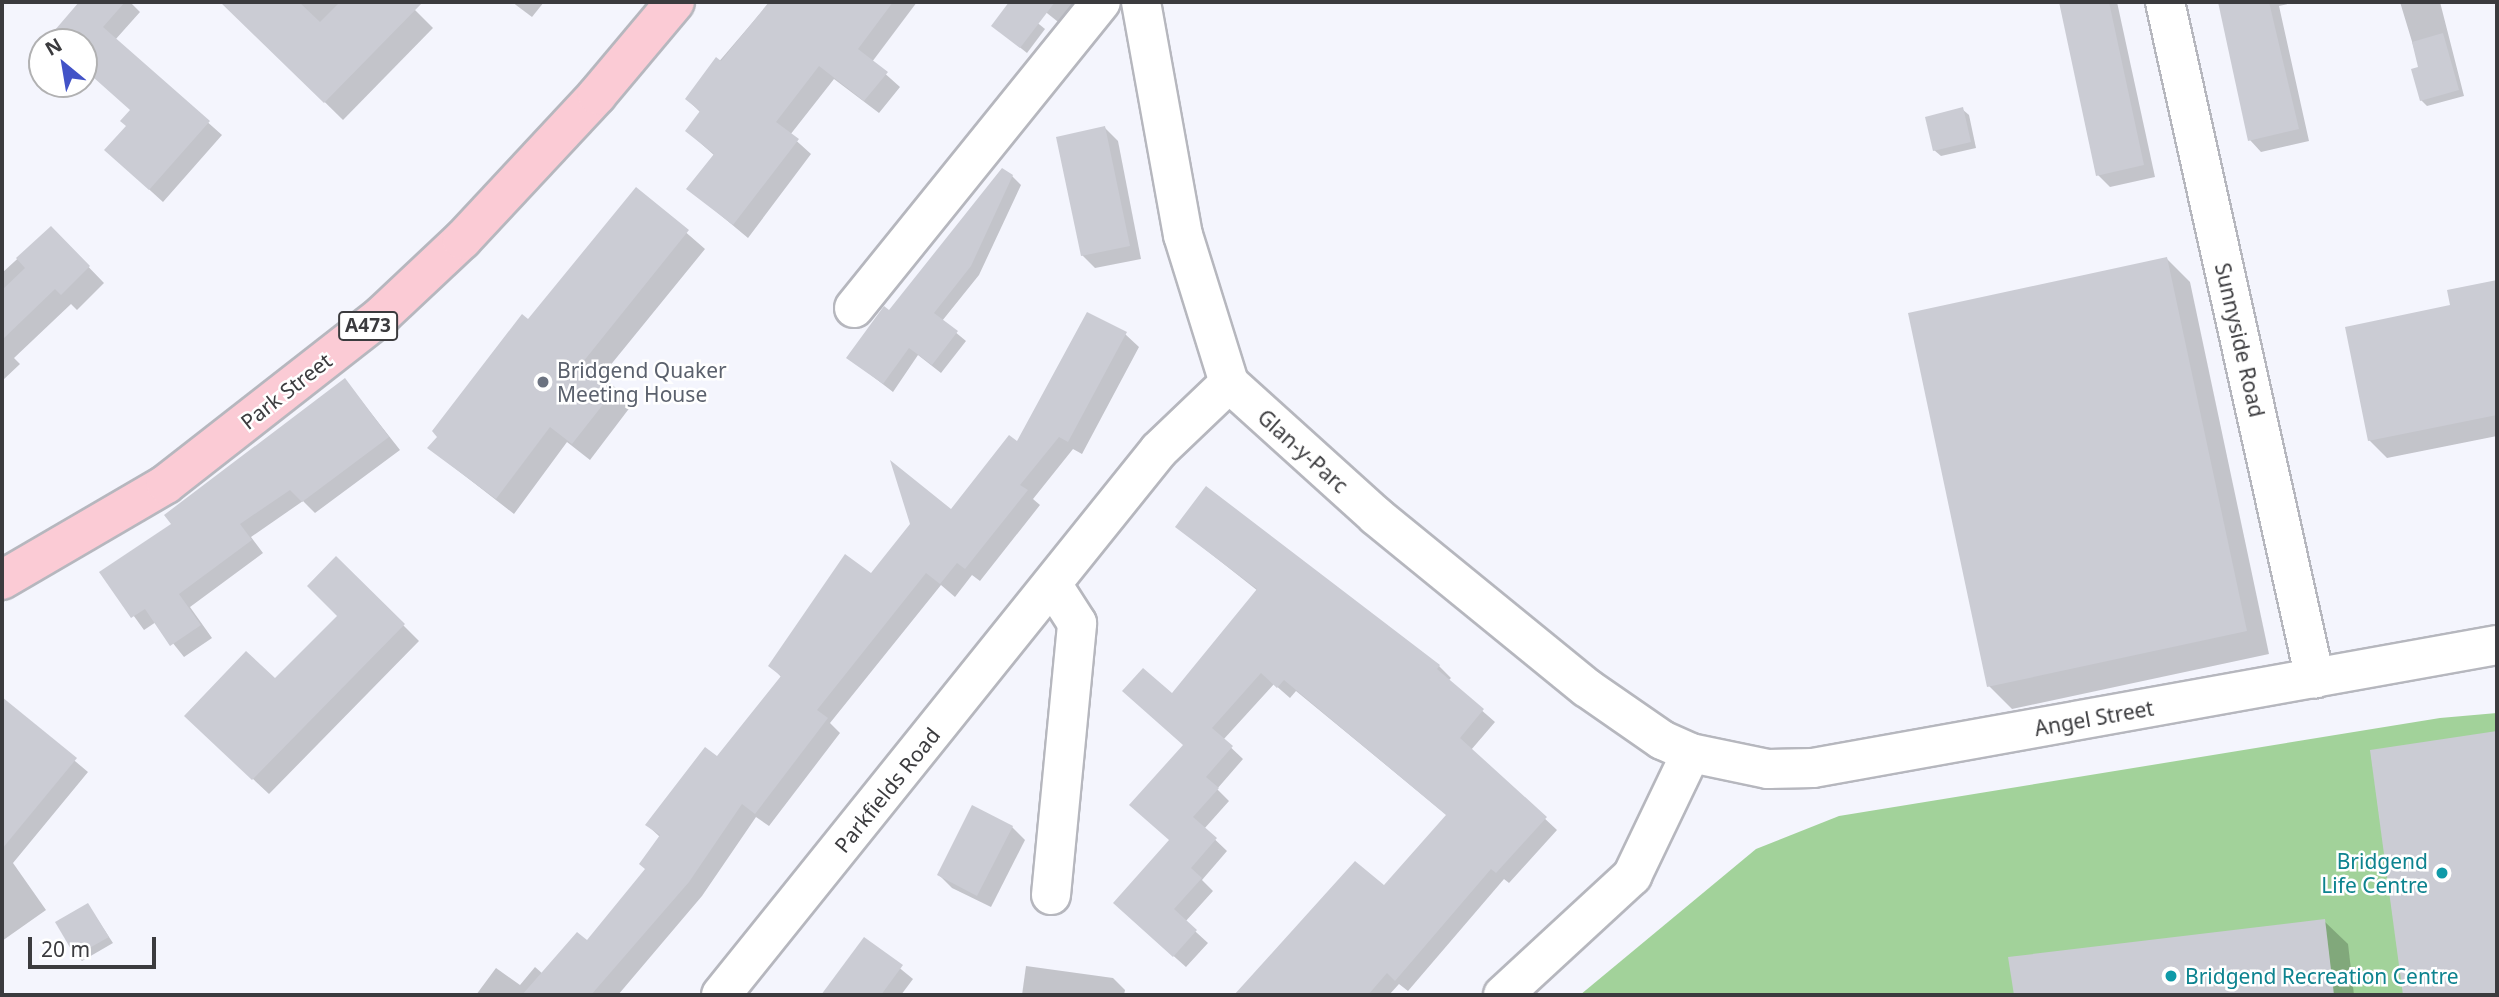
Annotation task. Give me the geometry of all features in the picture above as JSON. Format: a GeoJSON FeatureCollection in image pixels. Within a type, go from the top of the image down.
{"type":"FeatureCollection","features":[{"type":"Feature","properties":{"kind":"main road","name":"Park Street"},"geometry":{"type":"LineString","coordinates":[[2,580],[166,484],[382,315],[480,221],[597,95],[675,2]]}},
{"type":"Feature","properties":{"kind":"street"},"geometry":{"type":"LineString","coordinates":[[854,307],[1101,2]]}},
{"type":"Feature","properties":{"kind":"street"},"geometry":{"type":"LineString","coordinates":[[1141,2],[1183,235],[1229,383]]}},
{"type":"Feature","properties":{"kind":"street","name":"Sunnyside Road"},"geometry":{"type":"LineString","coordinates":[[2165,2],[2315,679]]}},
{"type":"Feature","properties":{"kind":"street","name":"Parkfields Road"},"geometry":{"type":"LineString","coordinates":[[721,995],[1159,450],[1229,383]]}},
{"type":"Feature","properties":{"kind":"street","name":"Glan-y-Parc"},"geometry":{"type":"LineString","coordinates":[[1229,383],[1376,516],[1587,688],[1662,740],[1691,752]]}},
{"type":"Feature","properties":{"kind":"street"},"geometry":{"type":"LineString","coordinates":[[1051,895],[1077,622],[1052,584]]}},
{"type":"Feature","properties":{"kind":"street","name":"Angel Street"},"geometry":{"type":"LineString","coordinates":[[1691,752],[1768,769],[1813,768],[2497,645]]}},
{"type":"Feature","properties":{"kind":"street"},"geometry":{"type":"LineString","coordinates":[[1503,995],[1632,876],[1691,752]]}},
{"type":"Feature","properties":{"kind":"green space"},"geometry":{"type":"Polygon","coordinates":[[[2497,713],[2497,995],[1580,995],[1756,849],[1839,816],[2440,718],[2497,713]]]}},
{"type":"Feature","properties":{"kind":"building"},"geometry":{"type":"Polygon","coordinates":[[[79,2],[125,2],[103,27],[210,121],[149,190],[104,150],[126,126],[120,121],[130,110],[98,81],[98,28],[57,28],[79,2]]]}},
{"type":"Feature","properties":{"kind":"building"},"geometry":{"type":"Polygon","coordinates":[[[220,2],[299,2],[320,22],[340,2],[423,2],[324,103],[220,2]]]}},
{"type":"Feature","properties":{"kind":"building"},"geometry":{"type":"Polygon","coordinates":[[[769,2],[893,2],[858,49],[888,72],[864,101],[819,66],[776,122],[799,139],[733,225],[686,189],[714,154],[685,131],[700,111],[685,99],[716,57],[721,61],[769,2]]]}},
{"type":"Feature","properties":{"kind":"building"},"geometry":{"type":"Polygon","coordinates":[[[1009,2],[1055,2],[1020,48],[991,26],[1009,2]]]}},
{"type":"Feature","properties":{"kind":"building"},"geometry":{"type":"Polygon","coordinates":[[[2059,2],[2109,2],[2144,165],[2096,176],[2059,2]]]}},
{"type":"Feature","properties":{"kind":"building"},"geometry":{"type":"Polygon","coordinates":[[[2218,2],[2269,2],[2299,129],[2248,141],[2218,2]]]}},
{"type":"Feature","properties":{"kind":"building"},"geometry":{"type":"Polygon","coordinates":[[[2443,33],[2459,90],[2420,101],[2411,69],[2418,67],[2412,42],[2443,33]]]}},
{"type":"Feature","properties":{"kind":"building"},"geometry":{"type":"Polygon","coordinates":[[[1963,107],[1971,142],[1933,151],[1925,117],[1963,107]]]}},
{"type":"Feature","properties":{"kind":"building"},"geometry":{"type":"Polygon","coordinates":[[[1105,126],[1130,246],[1081,256],[1056,137],[1105,126]]]}},
{"type":"Feature","properties":{"kind":"building"},"geometry":{"type":"Polygon","coordinates":[[[1002,168],[1013,175],[971,266],[934,313],[958,331],[932,365],[909,348],[883,384],[846,358],[884,306],[889,310],[1002,168]]]}},
{"type":"Feature","properties":{"kind":"building"},"geometry":{"type":"Polygon","coordinates":[[[636,187],[689,230],[583,362],[616,388],[572,444],[550,427],[496,499],[427,448],[437,437],[432,431],[522,314],[528,319],[636,187]]]}},
{"type":"Feature","properties":{"kind":"building"},"geometry":{"type":"Polygon","coordinates":[[[51,226],[90,266],[61,295],[55,289],[2,340],[2,290],[25,268],[16,258],[51,226]]]}},
{"type":"Feature","properties":{"kind":"building"},"geometry":{"type":"Polygon","coordinates":[[[2167,257],[2247,631],[1987,687],[1908,313],[2167,257]]]}},
{"type":"Feature","properties":{"kind":"building"},"geometry":{"type":"Polygon","coordinates":[[[2497,280],[2497,415],[2368,441],[2345,327],[2450,305],[2447,290],[2497,280]]]}},
{"type":"Feature","properties":{"kind":"building"},"geometry":{"type":"Polygon","coordinates":[[[1087,312],[1127,332],[1068,442],[1059,437],[1020,485],[1028,490],[965,569],[957,563],[940,584],[926,573],[817,710],[828,718],[755,814],[742,804],[689,882],[591,995],[522,995],[577,932],[587,940],[645,869],[639,864],[660,835],[645,825],[705,747],[717,756],[781,676],[768,666],[845,554],[871,573],[910,524],[890,460],[951,509],[1009,435],[1017,441],[1087,312]]]}},
{"type":"Feature","properties":{"kind":"building"},"geometry":{"type":"Polygon","coordinates":[[[345,378],[389,437],[302,502],[290,490],[240,524],[252,540],[179,594],[201,625],[170,646],[145,609],[131,618],[99,572],[171,524],[164,515],[345,378]]]}},
{"type":"Feature","properties":{"kind":"building"},"geometry":{"type":"Polygon","coordinates":[[[1206,486],[1440,665],[1437,669],[1484,709],[1460,738],[1547,817],[1496,873],[1491,869],[1395,981],[1387,973],[1368,995],[1234,995],[1355,861],[1384,885],[1446,815],[1284,680],[1277,688],[1261,673],[1212,728],[1233,746],[1206,777],[1219,788],[1193,817],[1217,838],[1191,868],[1202,878],[1174,909],[1197,930],[1173,957],[1113,903],[1169,840],[1129,805],[1183,745],[1122,691],[1143,668],[1172,693],[1257,589],[1175,527],[1206,486]]]}},
{"type":"Feature","properties":{"kind":"building"},"geometry":{"type":"Polygon","coordinates":[[[336,556],[405,624],[252,780],[184,716],[246,651],[275,678],[337,616],[307,586],[336,556]]]}},
{"type":"Feature","properties":{"kind":"building"},"geometry":{"type":"Polygon","coordinates":[[[2,697],[77,758],[2,849],[2,697]]]}},
{"type":"Feature","properties":{"kind":"building","name":"Bridgend Life Centre"},"geometry":{"type":"Polygon","coordinates":[[[2497,731],[2497,995],[2403,995],[2370,750],[2497,731]]]}},
{"type":"Feature","properties":{"kind":"building"},"geometry":{"type":"Polygon","coordinates":[[[972,805],[1013,826],[977,896],[937,875],[972,805]]]}},
{"type":"Feature","properties":{"kind":"building"},"geometry":{"type":"Polygon","coordinates":[[[88,903],[109,937],[75,956],[55,922],[88,903]]]}},
{"type":"Feature","properties":{"kind":"building","name":"Bridgend Recreation Centre"},"geometry":{"type":"Polygon","coordinates":[[[2325,919],[2334,995],[2014,995],[2008,957],[2325,919]]]}},
{"type":"Feature","properties":{"kind":"building"},"geometry":{"type":"Polygon","coordinates":[[[864,937],[903,965],[881,995],[821,995],[864,937]]]}},
{"type":"Feature","properties":{"kind":"place","name":"Bridgend Quaker Meeting House"},"geometry":{"type":"Point","coordinates":[543,382]}},
{"type":"Feature","properties":{"kind":"place","name":"Bridgend Life Centre"},"geometry":{"type":"Point","coordinates":[2442,873]}},
{"type":"Feature","properties":{"kind":"place","name":"Bridgend Recreation Centre"},"geometry":{"type":"Point","coordinates":[2171,976]}}]}
